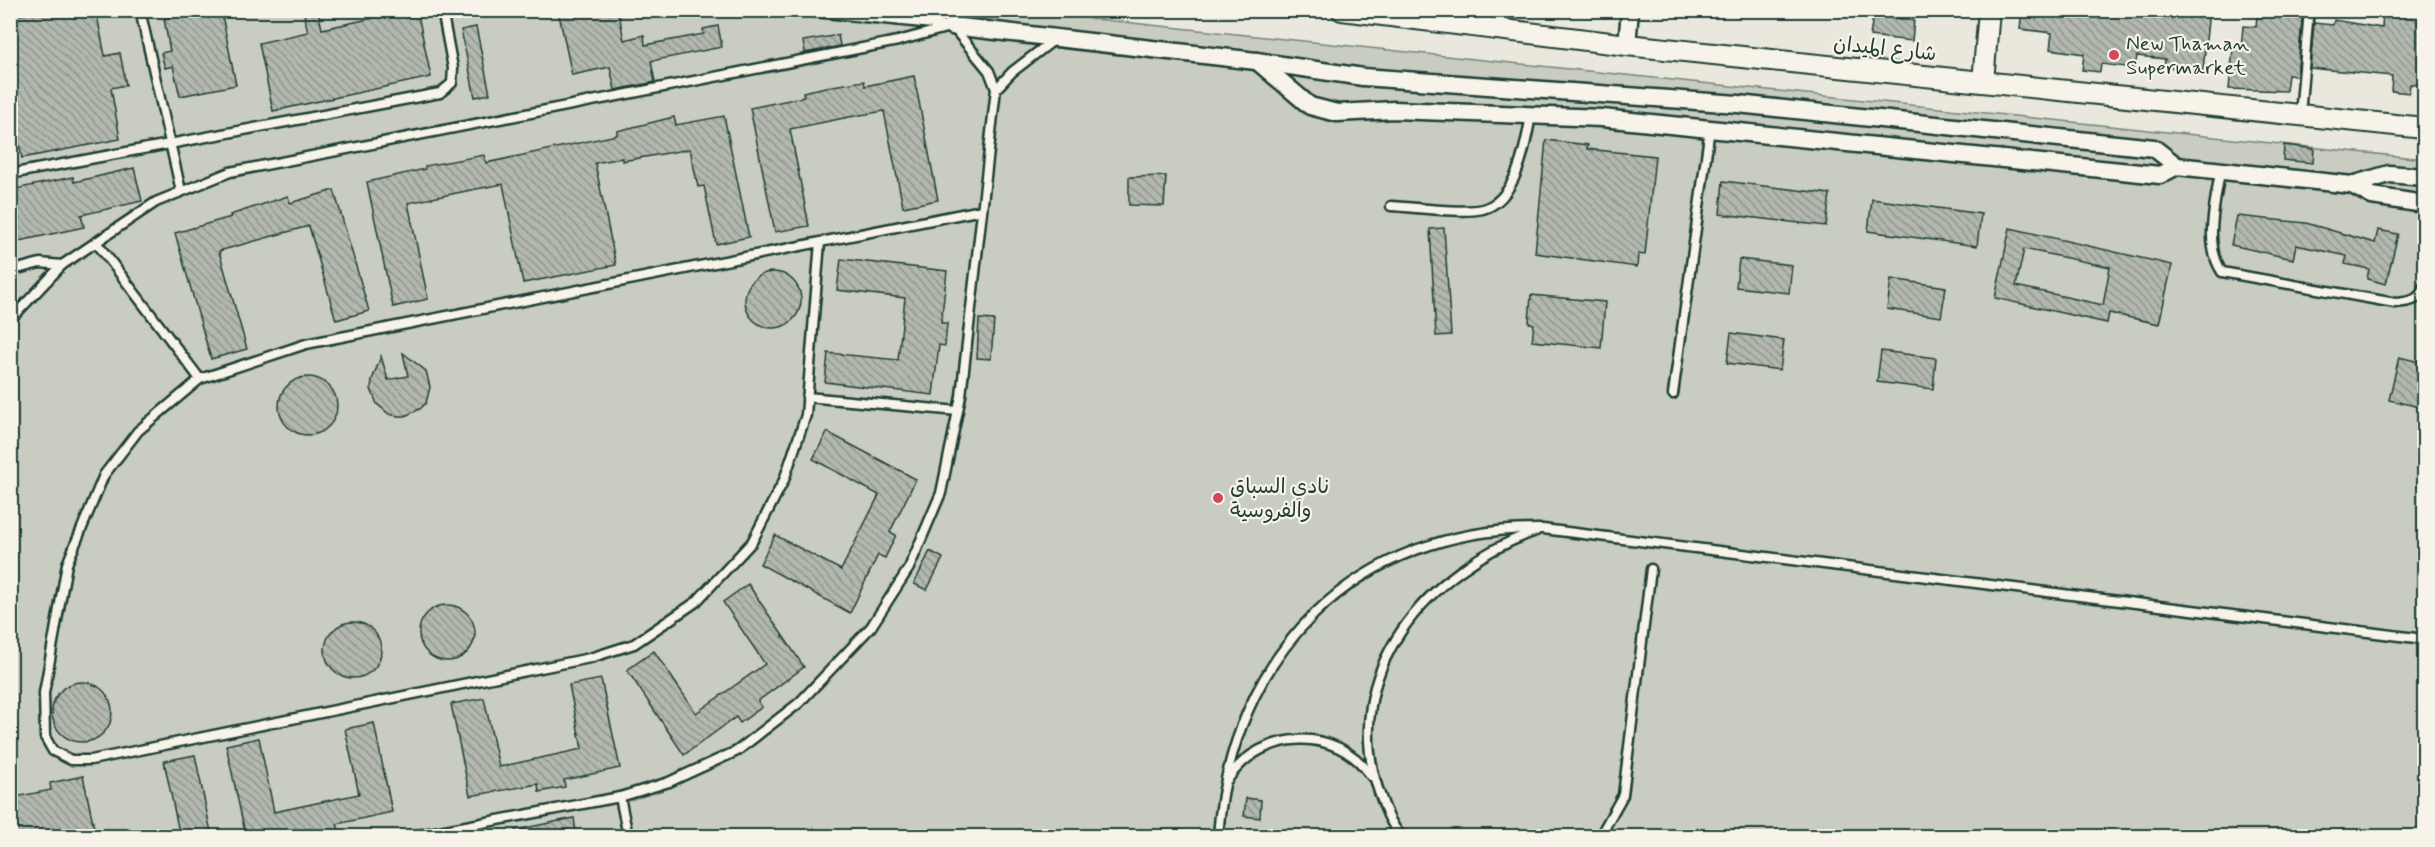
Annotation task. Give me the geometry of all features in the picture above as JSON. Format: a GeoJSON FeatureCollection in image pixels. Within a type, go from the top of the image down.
{"type":"FeatureCollection","features":[{"type":"Feature","properties":{"kind":"street","name":"شارع الميدان"},"geometry":{"type":"LineString","coordinates":[[1342,10],[1504,19],[1627,45],[2424,128]]}},
{"type":"Feature","properties":{"kind":"street"},"geometry":{"type":"LineString","coordinates":[[1627,45],[1630,10]]}},
{"type":"Feature","properties":{"kind":"street"},"geometry":{"type":"LineString","coordinates":[[1983,82],[1989,10]]}},
{"type":"Feature","properties":{"kind":"street"},"geometry":{"type":"LineString","coordinates":[[952,26],[1256,61],[1387,79],[1738,104],[2154,148],[2177,166],[2352,185],[2389,174],[2424,177]]}},
{"type":"Feature","properties":{"kind":"street"},"geometry":{"type":"LineString","coordinates":[[1256,61],[1310,106],[1337,113],[1394,110],[1602,118],[2160,175],[2177,166]]}},
{"type":"Feature","properties":{"kind":"street"},"geometry":{"type":"LineString","coordinates":[[2352,185],[2372,196],[2424,204]]}},
{"type":"Feature","properties":{"kind":"lane"},"geometry":{"type":"LineString","coordinates":[[140,10],[181,191]]}},
{"type":"Feature","properties":{"kind":"lane"},"geometry":{"type":"LineString","coordinates":[[10,174],[440,93],[452,83],[453,68],[442,10]]}},
{"type":"Feature","properties":{"kind":"lane"},"geometry":{"type":"LineString","coordinates":[[413,837],[620,796],[669,782],[737,751],[799,703],[871,627],[909,568],[941,493],[958,411],[996,89],[989,71],[952,26],[796,10]]}},
{"type":"Feature","properties":{"kind":"lane"},"geometry":{"type":"LineString","coordinates":[[2300,115],[2310,10]]}},
{"type":"Feature","properties":{"kind":"lane"},"geometry":{"type":"LineString","coordinates":[[10,321],[62,265],[156,202],[230,172],[865,48],[952,26]]}},
{"type":"Feature","properties":{"kind":"lane"},"geometry":{"type":"LineString","coordinates":[[996,89],[1012,72],[1057,37]]}},
{"type":"Feature","properties":{"kind":"lane"},"geometry":{"type":"LineString","coordinates":[[1391,206],[1485,208],[1507,192],[1524,158],[1531,115]]}},
{"type":"Feature","properties":{"kind":"lane"},"geometry":{"type":"LineString","coordinates":[[1673,394],[1710,128]]}},
{"type":"Feature","properties":{"kind":"lane"},"geometry":{"type":"LineString","coordinates":[[2220,171],[2212,246],[2214,260],[2222,272],[2395,303],[2413,302],[2423,292],[2424,285]]}},
{"type":"Feature","properties":{"kind":"lane"},"geometry":{"type":"LineString","coordinates":[[820,242],[806,415],[784,480],[752,542],[696,602],[634,644],[590,658],[102,758],[71,760],[52,751],[45,737],[44,693],[67,564],[104,475],[138,431],[200,379],[306,344],[820,242],[982,210]]}},
{"type":"Feature","properties":{"kind":"lane"},"geometry":{"type":"LineString","coordinates":[[96,242],[200,379]]}},
{"type":"Feature","properties":{"kind":"lane"},"geometry":{"type":"LineString","coordinates":[[10,271],[40,263],[62,265]]}},
{"type":"Feature","properties":{"kind":"lane"},"geometry":{"type":"LineString","coordinates":[[807,397],[958,411]]}},
{"type":"Feature","properties":{"kind":"lane"},"geometry":{"type":"LineString","coordinates":[[1401,837],[1383,805],[1374,780],[1368,744],[1369,708],[1378,673],[1395,640],[1432,596],[1463,569],[1501,546],[1542,529]]}},
{"type":"Feature","properties":{"kind":"lane"},"geometry":{"type":"LineString","coordinates":[[1218,837],[1224,784],[1238,731],[1262,681],[1293,637],[1332,599],[1376,569],[1426,545],[1495,530],[1542,529],[2424,639]]}},
{"type":"Feature","properties":{"kind":"lane"},"geometry":{"type":"LineString","coordinates":[[1600,837],[1623,795],[1651,569]]}},
{"type":"Feature","properties":{"kind":"lane"},"geometry":{"type":"LineString","coordinates":[[1224,784],[1240,764],[1256,752],[1274,744],[1299,740],[1323,741],[1346,751],[1362,764],[1374,780]]}},
{"type":"Feature","properties":{"kind":"lane"},"geometry":{"type":"LineString","coordinates":[[620,796],[628,837]]}},
{"type":"Feature","properties":{"kind":"shaded area","name":"نادي السباق والفروسية"},"geometry":{"type":"Polygon","coordinates":[[[10,11],[1019,11],[2424,159],[2424,836],[11,836],[10,11]]]}},
{"type":"Feature","properties":{"kind":"building"},"geometry":{"type":"Polygon","coordinates":[[[42,10],[96,10],[105,56],[120,53],[126,85],[111,88],[120,139],[22,158],[10,97],[10,17],[42,10]]]}},
{"type":"Feature","properties":{"kind":"building"},"geometry":{"type":"Polygon","coordinates":[[[202,10],[221,10],[236,85],[180,96],[173,66],[165,68],[161,53],[170,51],[164,19],[202,10]]]}},
{"type":"Feature","properties":{"kind":"building"},"geometry":{"type":"Polygon","coordinates":[[[417,10],[431,77],[273,111],[259,43],[308,32],[304,14],[318,11],[322,29],[417,10]]]}},
{"type":"Feature","properties":{"kind":"building"},"geometry":{"type":"Polygon","coordinates":[[[558,10],[574,10],[575,14],[591,10],[618,10],[624,40],[644,35],[645,45],[704,34],[703,29],[718,26],[722,47],[651,61],[655,82],[615,90],[610,67],[572,75],[558,10]]]}},
{"type":"Feature","properties":{"kind":"building"},"geometry":{"type":"Polygon","coordinates":[[[2022,10],[2209,10],[2203,71],[2164,67],[2165,59],[2137,56],[2135,68],[2101,64],[2100,72],[2082,70],[2084,54],[2050,49],[2052,33],[2020,29],[2022,10]]]}},
{"type":"Feature","properties":{"kind":"building"},"geometry":{"type":"Polygon","coordinates":[[[2270,10],[2303,10],[2297,76],[2288,75],[2286,91],[2229,89],[2233,49],[2241,49],[2243,26],[2256,27],[2257,15],[2270,16],[2270,10]]]}},
{"type":"Feature","properties":{"kind":"building"},"geometry":{"type":"Polygon","coordinates":[[[2383,10],[2424,10],[2424,85],[2410,84],[2409,93],[2391,91],[2392,76],[2310,68],[2314,23],[2333,25],[2334,20],[2382,28],[2383,10]]]}},
{"type":"Feature","properties":{"kind":"building"},"geometry":{"type":"Polygon","coordinates":[[[1873,16],[1914,20],[1912,41],[1870,36],[1873,16]]]}},
{"type":"Feature","properties":{"kind":"building"},"geometry":{"type":"Polygon","coordinates":[[[476,27],[490,94],[475,97],[461,30],[476,27]]]}},
{"type":"Feature","properties":{"kind":"building"},"geometry":{"type":"Polygon","coordinates":[[[838,35],[840,46],[805,53],[803,41],[838,35]]]}},
{"type":"Feature","properties":{"kind":"building"},"geometry":{"type":"Polygon","coordinates":[[[914,76],[938,200],[903,207],[884,111],[849,117],[790,129],[809,226],[775,232],[750,108],[804,97],[803,92],[826,87],[864,81],[865,86],[914,76]]]}},
{"type":"Feature","properties":{"kind":"building"},"geometry":{"type":"Polygon","coordinates":[[[724,116],[749,237],[716,244],[704,186],[698,187],[690,149],[622,161],[622,158],[595,163],[616,265],[523,283],[503,184],[471,190],[408,203],[428,299],[393,307],[367,182],[425,169],[425,166],[484,155],[486,163],[617,135],[617,131],[674,117],[676,125],[724,116]]]}},
{"type":"Feature","properties":{"kind":"building"},"geometry":{"type":"Polygon","coordinates":[[[1546,140],[1588,145],[1587,149],[1655,156],[1645,255],[1638,254],[1637,267],[1535,253],[1546,140]]]}},
{"type":"Feature","properties":{"kind":"building"},"geometry":{"type":"Polygon","coordinates":[[[2284,145],[2314,149],[2313,163],[2283,160],[2284,145]]]}},
{"type":"Feature","properties":{"kind":"building"},"geometry":{"type":"Polygon","coordinates":[[[134,168],[142,201],[81,215],[84,227],[10,243],[10,190],[73,177],[74,182],[134,168]]]}},
{"type":"Feature","properties":{"kind":"building"},"geometry":{"type":"Polygon","coordinates":[[[1166,176],[1164,206],[1129,205],[1129,177],[1166,176]]]}},
{"type":"Feature","properties":{"kind":"building"},"geometry":{"type":"Polygon","coordinates":[[[1723,181],[1830,194],[1826,226],[1720,214],[1723,181]]]}},
{"type":"Feature","properties":{"kind":"building"},"geometry":{"type":"Polygon","coordinates":[[[334,190],[369,311],[336,320],[309,226],[219,251],[247,349],[211,359],[175,233],[231,217],[230,215],[288,196],[290,203],[334,190]]]}},
{"type":"Feature","properties":{"kind":"building"},"geometry":{"type":"Polygon","coordinates":[[[1872,199],[1981,214],[1977,246],[1868,231],[1872,199]]]}},
{"type":"Feature","properties":{"kind":"building"},"geometry":{"type":"Polygon","coordinates":[[[2237,216],[2306,223],[2375,243],[2378,230],[2398,234],[2386,284],[2367,279],[2369,269],[2345,264],[2347,256],[2296,245],[2293,259],[2231,245],[2237,216]]]}},
{"type":"Feature","properties":{"kind":"building"},"geometry":{"type":"Polygon","coordinates":[[[1444,228],[1451,335],[1436,336],[1430,229],[1444,228]]]}},
{"type":"Feature","properties":{"kind":"building"},"geometry":{"type":"Polygon","coordinates":[[[2010,228],[2172,265],[2159,324],[2109,313],[2107,323],[1995,298],[2010,228]],[[2024,249],[2016,286],[2103,305],[2110,267],[2024,249]]]}},
{"type":"Feature","properties":{"kind":"building"},"geometry":{"type":"Polygon","coordinates":[[[841,259],[947,271],[941,323],[947,323],[945,346],[939,345],[933,395],[825,382],[828,353],[898,360],[905,298],[837,290],[841,259]]]}},
{"type":"Feature","properties":{"kind":"building"},"geometry":{"type":"Polygon","coordinates":[[[1739,259],[1792,265],[1789,293],[1736,287],[1739,259]]]}},
{"type":"Feature","properties":{"kind":"building"},"geometry":{"type":"Polygon","coordinates":[[[768,272],[778,272],[793,280],[799,289],[801,300],[799,311],[793,320],[778,328],[768,328],[757,323],[750,316],[745,305],[745,295],[750,284],[757,277],[768,272]]]}},
{"type":"Feature","properties":{"kind":"building"},"geometry":{"type":"Polygon","coordinates":[[[1891,279],[1946,287],[1941,317],[1887,309],[1891,279]]]}},
{"type":"Feature","properties":{"kind":"building"},"geometry":{"type":"Polygon","coordinates":[[[1531,295],[1605,302],[1601,348],[1532,341],[1534,324],[1529,323],[1531,295]]]}},
{"type":"Feature","properties":{"kind":"building"},"geometry":{"type":"Polygon","coordinates":[[[979,319],[994,320],[991,359],[977,358],[979,319]]]}},
{"type":"Feature","properties":{"kind":"building"},"geometry":{"type":"Polygon","coordinates":[[[1731,333],[1784,340],[1780,370],[1727,363],[1731,333]]]}},
{"type":"Feature","properties":{"kind":"building"},"geometry":{"type":"Polygon","coordinates":[[[1881,351],[1936,358],[1933,389],[1877,382],[1881,351]]]}},
{"type":"Feature","properties":{"kind":"building"},"geometry":{"type":"Polygon","coordinates":[[[403,353],[426,371],[430,387],[426,403],[420,409],[405,416],[397,416],[389,414],[377,404],[371,389],[381,356],[388,380],[408,376],[403,353]]]}},
{"type":"Feature","properties":{"kind":"building"},"geometry":{"type":"Polygon","coordinates":[[[2399,357],[2424,363],[2424,408],[2389,400],[2399,357]]]}},
{"type":"Feature","properties":{"kind":"building"},"geometry":{"type":"Polygon","coordinates":[[[308,377],[324,382],[332,390],[337,406],[332,422],[324,430],[308,435],[292,430],[284,422],[279,406],[284,390],[292,382],[308,377]]]}},
{"type":"Feature","properties":{"kind":"building"},"geometry":{"type":"Polygon","coordinates":[[[827,432],[916,479],[890,532],[896,535],[885,558],[878,555],[850,613],[760,564],[775,535],[841,570],[879,495],[813,459],[827,432]]]}},
{"type":"Feature","properties":{"kind":"building"},"geometry":{"type":"Polygon","coordinates":[[[930,551],[943,558],[927,590],[914,584],[930,551]]]}},
{"type":"Feature","properties":{"kind":"building"},"geometry":{"type":"Polygon","coordinates":[[[748,584],[804,667],[758,701],[762,707],[740,723],[736,717],[684,755],[627,670],[654,651],[696,713],[765,664],[723,602],[748,584]]]}},
{"type":"Feature","properties":{"kind":"building"},"geometry":{"type":"Polygon","coordinates":[[[447,605],[458,607],[467,613],[473,622],[475,633],[473,644],[467,653],[458,659],[447,661],[436,659],[427,653],[421,644],[419,633],[421,622],[427,613],[436,607],[447,605]]]}},
{"type":"Feature","properties":{"kind":"building"},"geometry":{"type":"Polygon","coordinates":[[[353,622],[364,624],[373,630],[379,639],[381,650],[379,661],[373,670],[364,676],[353,678],[342,676],[333,670],[327,661],[325,650],[327,639],[333,630],[342,624],[353,622]]]}},
{"type":"Feature","properties":{"kind":"building"},"geometry":{"type":"Polygon","coordinates":[[[601,679],[620,768],[564,780],[565,787],[539,792],[538,784],[470,796],[451,704],[484,698],[499,767],[582,749],[569,685],[601,679]]]}},
{"type":"Feature","properties":{"kind":"building"},"geometry":{"type":"Polygon","coordinates":[[[82,682],[103,691],[112,712],[103,733],[82,742],[61,733],[52,712],[61,691],[82,682]]]}},
{"type":"Feature","properties":{"kind":"building"},"geometry":{"type":"Polygon","coordinates":[[[374,723],[392,812],[337,824],[339,830],[313,835],[311,829],[284,835],[246,837],[226,745],[259,738],[274,812],[359,794],[345,729],[374,723]]]}},
{"type":"Feature","properties":{"kind":"building"},"geometry":{"type":"Polygon","coordinates":[[[195,755],[212,837],[180,837],[164,761],[195,755]]]}},
{"type":"Feature","properties":{"kind":"building"},"geometry":{"type":"Polygon","coordinates":[[[83,776],[96,837],[10,837],[10,798],[51,790],[50,783],[83,776]]]}},
{"type":"Feature","properties":{"kind":"building"},"geometry":{"type":"Polygon","coordinates":[[[1246,798],[1261,800],[1260,818],[1244,816],[1246,798]]]}},
{"type":"Feature","properties":{"kind":"building"},"geometry":{"type":"Polygon","coordinates":[[[574,818],[576,832],[556,837],[516,837],[515,830],[574,818]]]}},
{"type":"Feature","properties":{"kind":"place","name":"New Thaman Supermarket"},"geometry":{"type":"Point","coordinates":[2114,55]}},
{"type":"Feature","properties":{"kind":"place","name":"نادي السباق والفروسية"},"geometry":{"type":"Point","coordinates":[1218,498]}}]}
